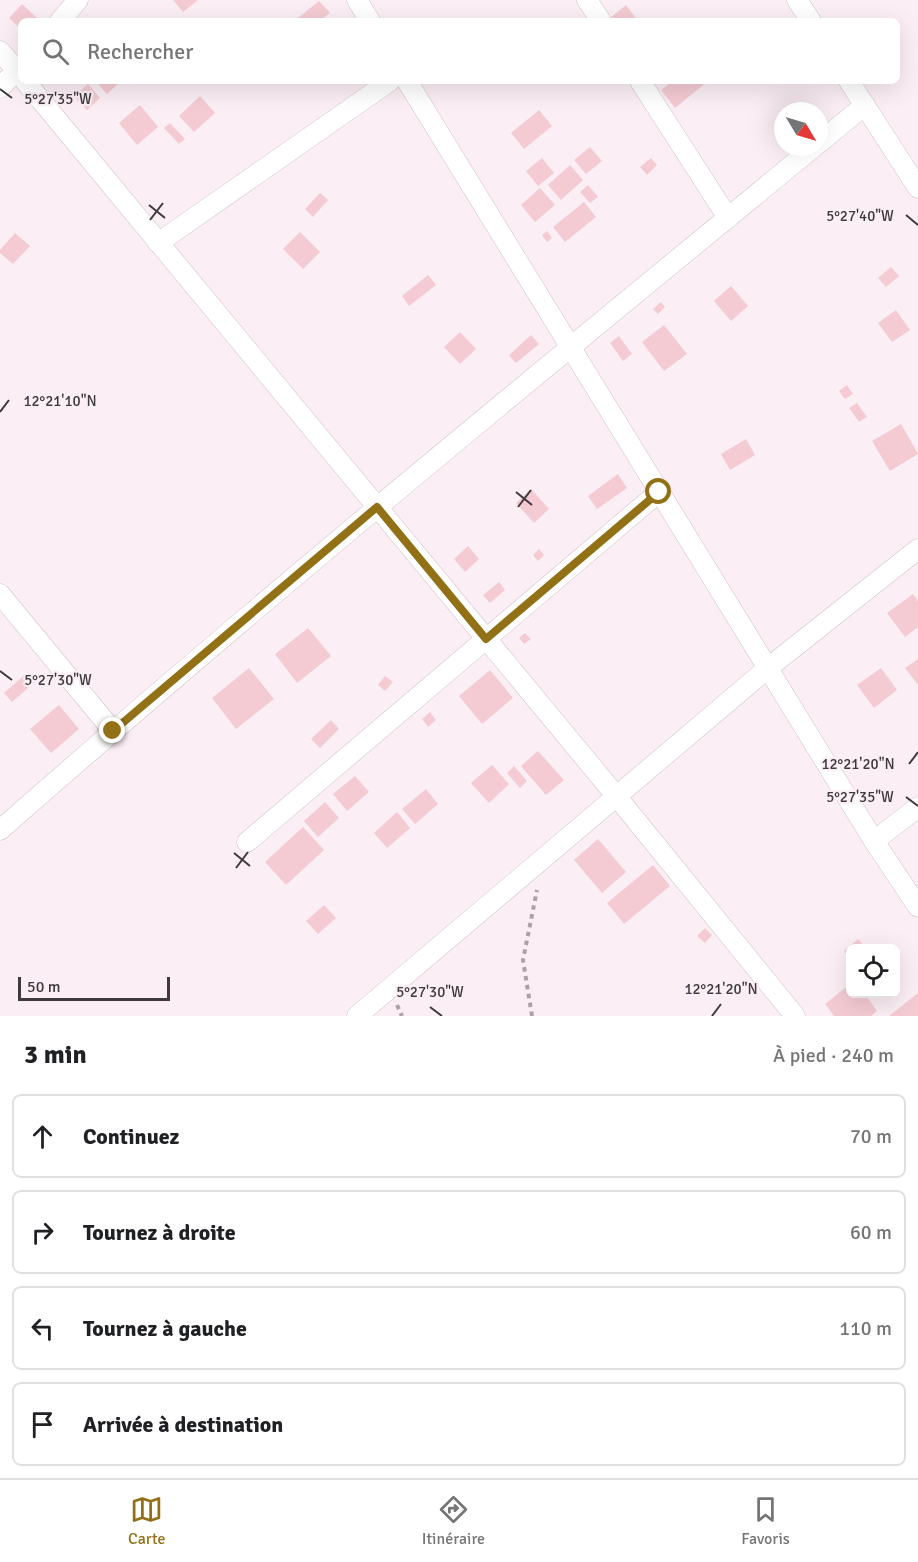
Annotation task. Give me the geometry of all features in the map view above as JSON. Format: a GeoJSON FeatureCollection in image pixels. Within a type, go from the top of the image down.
{"type":"FeatureCollection","features":[{"type":"Feature","properties":{"kind":"street"},"geometry":{"type":"LineString","coordinates":[[63,18],[78,0]]}},
{"type":"Feature","properties":{"kind":"street"},"geometry":{"type":"LineString","coordinates":[[357,0],[367,18]]}},
{"type":"Feature","properties":{"kind":"street"},"geometry":{"type":"LineString","coordinates":[[587,0],[599,18]]}},
{"type":"Feature","properties":{"kind":"street"},"geometry":{"type":"LineString","coordinates":[[797,0],[809,18]]}},
{"type":"Feature","properties":{"kind":"street"},"geometry":{"type":"LineString","coordinates":[[0,51],[18,70]]}},
{"type":"Feature","properties":{"kind":"street"},"geometry":{"type":"LineString","coordinates":[[0,88],[18,75]]}},
{"type":"Feature","properties":{"kind":"street"},"geometry":{"type":"LineString","coordinates":[[30,84],[795,1016]]}},
{"type":"Feature","properties":{"kind":"street"},"geometry":{"type":"LineString","coordinates":[[159,243],[386,84]]}},
{"type":"Feature","properties":{"kind":"street"},"geometry":{"type":"LineString","coordinates":[[408,84],[874,841],[918,907]]}},
{"type":"Feature","properties":{"kind":"street"},"geometry":{"type":"LineString","coordinates":[[642,84],[728,218]]}},
{"type":"Feature","properties":{"kind":"street"},"geometry":{"type":"LineString","coordinates":[[851,84],[918,188]]}},
{"type":"Feature","properties":{"kind":"street"},"geometry":{"type":"LineString","coordinates":[[828,135],[865,105]]}},
{"type":"Feature","properties":{"kind":"street"},"geometry":{"type":"LineString","coordinates":[[0,830],[377,507],[803,156]]}},
{"type":"Feature","properties":{"kind":"street"},"geometry":{"type":"LineString","coordinates":[[247,842],[659,492]]}},
{"type":"Feature","properties":{"kind":"street"},"geometry":{"type":"LineString","coordinates":[[357,1016],[768,668],[916,554]]}},
{"type":"Feature","properties":{"kind":"street"},"geometry":{"type":"LineString","coordinates":[[0,594],[113,731]]}},
{"type":"Feature","properties":{"kind":"street"},"geometry":{"type":"LineString","coordinates":[[874,841],[918,807]]}},
{"type":"Feature","properties":{"kind":"path"},"geometry":{"type":"LineString","coordinates":[[532,1016],[523,960],[538,886]]}},
{"type":"Feature","properties":{"kind":"building"},"geometry":{"type":"Polygon","coordinates":[[[173,0],[198,0],[183,12],[173,0]]]}},
{"type":"Feature","properties":{"kind":"building"},"geometry":{"type":"Polygon","coordinates":[[[319,1],[330,13],[324,18],[298,18],[319,1]]]}},
{"type":"Feature","properties":{"kind":"building"},"geometry":{"type":"Polygon","coordinates":[[[22,4],[37,18],[18,18],[18,26],[9,18],[22,4]]]}},
{"type":"Feature","properties":{"kind":"building"},"geometry":{"type":"Polygon","coordinates":[[[626,5],[636,18],[610,18],[626,5]]]}},
{"type":"Feature","properties":{"kind":"building"},"geometry":{"type":"Polygon","coordinates":[[[88,84],[100,98],[87,110],[74,96],[88,84]]]}},
{"type":"Feature","properties":{"kind":"building"},"geometry":{"type":"Polygon","coordinates":[[[100,84],[118,84],[107,94],[100,84]]]}},
{"type":"Feature","properties":{"kind":"building"},"geometry":{"type":"Polygon","coordinates":[[[669,84],[704,84],[675,108],[661,90],[669,84]]]}},
{"type":"Feature","properties":{"kind":"building"},"geometry":{"type":"Polygon","coordinates":[[[200,96],[215,113],[194,132],[179,116],[200,96]]]}},
{"type":"Feature","properties":{"kind":"building"},"geometry":{"type":"Polygon","coordinates":[[[140,105],[158,127],[137,145],[119,123],[140,105]]]}},
{"type":"Feature","properties":{"kind":"building"},"geometry":{"type":"Polygon","coordinates":[[[539,110],[552,126],[524,149],[511,133],[539,110]]]}},
{"type":"Feature","properties":{"kind":"building"},"geometry":{"type":"Polygon","coordinates":[[[170,123],[185,139],[179,144],[164,128],[170,123]]]}},
{"type":"Feature","properties":{"kind":"building"},"geometry":{"type":"Polygon","coordinates":[[[590,147],[602,161],[586,174],[574,160],[590,147]]]}},
{"type":"Feature","properties":{"kind":"building"},"geometry":{"type":"Polygon","coordinates":[[[542,158],[554,173],[538,186],[526,171],[542,158]]]}},
{"type":"Feature","properties":{"kind":"building"},"geometry":{"type":"Polygon","coordinates":[[[651,158],[657,165],[647,175],[640,167],[651,158]]]}},
{"type":"Feature","properties":{"kind":"building"},"geometry":{"type":"Polygon","coordinates":[[[570,165],[583,180],[561,200],[548,185],[570,165]]]}},
{"type":"Feature","properties":{"kind":"building"},"geometry":{"type":"Polygon","coordinates":[[[588,185],[598,197],[590,203],[580,192],[588,185]]]}},
{"type":"Feature","properties":{"kind":"building"},"geometry":{"type":"Polygon","coordinates":[[[540,188],[555,205],[535,222],[521,205],[540,188]]]}},
{"type":"Feature","properties":{"kind":"building"},"geometry":{"type":"Polygon","coordinates":[[[320,193],[328,200],[313,217],[305,209],[320,193]]]}},
{"type":"Feature","properties":{"kind":"building"},"geometry":{"type":"Polygon","coordinates":[[[584,202],[596,217],[565,242],[553,227],[584,202]]]}},
{"type":"Feature","properties":{"kind":"building"},"geometry":{"type":"Polygon","coordinates":[[[547,231],[552,238],[547,242],[542,235],[547,231]]]}},
{"type":"Feature","properties":{"kind":"building"},"geometry":{"type":"Polygon","coordinates":[[[300,232],[320,252],[303,269],[283,249],[300,232]]]}},
{"type":"Feature","properties":{"kind":"building"},"geometry":{"type":"Polygon","coordinates":[[[15,233],[30,246],[13,264],[0,253],[0,250],[15,233]]]}},
{"type":"Feature","properties":{"kind":"building"},"geometry":{"type":"Polygon","coordinates":[[[891,267],[899,276],[886,287],[878,278],[891,267]]]}},
{"type":"Feature","properties":{"kind":"building"},"geometry":{"type":"Polygon","coordinates":[[[428,275],[436,285],[409,306],[402,296],[428,275]]]}},
{"type":"Feature","properties":{"kind":"building"},"geometry":{"type":"Polygon","coordinates":[[[731,286],[748,306],[731,321],[714,301],[731,286]]]}},
{"type":"Feature","properties":{"kind":"building"},"geometry":{"type":"Polygon","coordinates":[[[661,302],[665,307],[658,314],[653,309],[661,302]]]}},
{"type":"Feature","properties":{"kind":"building"},"geometry":{"type":"Polygon","coordinates":[[[896,310],[910,330],[892,342],[878,323],[896,310]]]}},
{"type":"Feature","properties":{"kind":"building"},"geometry":{"type":"Polygon","coordinates":[[[664,325],[687,354],[664,371],[642,342],[664,325]]]}},
{"type":"Feature","properties":{"kind":"building"},"geometry":{"type":"Polygon","coordinates":[[[460,332],[476,349],[460,364],[444,347],[460,332]]]}},
{"type":"Feature","properties":{"kind":"building"},"geometry":{"type":"Polygon","coordinates":[[[531,335],[539,344],[516,363],[509,355],[531,335]]]}},
{"type":"Feature","properties":{"kind":"building"},"geometry":{"type":"Polygon","coordinates":[[[619,336],[632,354],[623,361],[610,343],[619,336]]]}},
{"type":"Feature","properties":{"kind":"building"},"geometry":{"type":"Polygon","coordinates":[[[847,385],[853,394],[845,399],[839,391],[847,385]]]}},
{"type":"Feature","properties":{"kind":"building"},"geometry":{"type":"Polygon","coordinates":[[[857,403],[867,417],[859,422],[849,408],[857,403]]]}},
{"type":"Feature","properties":{"kind":"building"},"geometry":{"type":"Polygon","coordinates":[[[901,424],[918,454],[890,471],[872,441],[901,424]]]}},
{"type":"Feature","properties":{"kind":"building"},"geometry":{"type":"Polygon","coordinates":[[[746,439],[755,455],[730,470],[721,454],[746,439]]]}},
{"type":"Feature","properties":{"kind":"building"},"geometry":{"type":"Polygon","coordinates":[[[618,474],[627,488],[597,509],[588,496],[618,474]]]}},
{"type":"Feature","properties":{"kind":"building"},"geometry":{"type":"Polygon","coordinates":[[[531,489],[549,509],[534,523],[516,503],[531,489]]]}},
{"type":"Feature","properties":{"kind":"building"},"geometry":{"type":"Polygon","coordinates":[[[468,546],[479,559],[465,572],[454,559],[468,546]]]}},
{"type":"Feature","properties":{"kind":"building"},"geometry":{"type":"Polygon","coordinates":[[[539,549],[544,555],[538,561],[533,555],[539,549]]]}},
{"type":"Feature","properties":{"kind":"building"},"geometry":{"type":"Polygon","coordinates":[[[499,582],[505,590],[490,603],[483,595],[499,582]]]}},
{"type":"Feature","properties":{"kind":"building"},"geometry":{"type":"Polygon","coordinates":[[[913,594],[918,601],[918,627],[905,637],[887,613],[913,594]]]}},
{"type":"Feature","properties":{"kind":"building"},"geometry":{"type":"Polygon","coordinates":[[[308,628],[331,656],[297,683],[275,654],[308,628]]]}},
{"type":"Feature","properties":{"kind":"building"},"geometry":{"type":"Polygon","coordinates":[[[525,633],[531,639],[524,644],[519,638],[525,633]]]}},
{"type":"Feature","properties":{"kind":"building"},"geometry":{"type":"Polygon","coordinates":[[[918,659],[918,685],[905,668],[918,659]]]}},
{"type":"Feature","properties":{"kind":"building"},"geometry":{"type":"Polygon","coordinates":[[[249,668],[274,699],[236,729],[212,698],[249,668]]]}},
{"type":"Feature","properties":{"kind":"building"},"geometry":{"type":"Polygon","coordinates":[[[881,668],[897,690],[874,708],[857,685],[881,668]]]}},
{"type":"Feature","properties":{"kind":"building"},"geometry":{"type":"Polygon","coordinates":[[[490,670],[513,698],[482,724],[459,696],[490,670]]]}},
{"type":"Feature","properties":{"kind":"building"},"geometry":{"type":"Polygon","coordinates":[[[28,672],[36,681],[12,702],[4,693],[28,672]]]}},
{"type":"Feature","properties":{"kind":"building"},"geometry":{"type":"Polygon","coordinates":[[[385,676],[393,682],[385,691],[378,685],[385,676]]]}},
{"type":"Feature","properties":{"kind":"building"},"geometry":{"type":"Polygon","coordinates":[[[59,705],[79,729],[51,753],[30,729],[59,705]]]}},
{"type":"Feature","properties":{"kind":"building"},"geometry":{"type":"Polygon","coordinates":[[[430,712],[436,720],[428,727],[422,719],[430,712]]]}},
{"type":"Feature","properties":{"kind":"building"},"geometry":{"type":"Polygon","coordinates":[[[331,720],[339,729],[320,748],[311,739],[331,720]]]}},
{"type":"Feature","properties":{"kind":"building"},"geometry":{"type":"Polygon","coordinates":[[[538,751],[564,780],[546,795],[521,766],[538,751]]]}},
{"type":"Feature","properties":{"kind":"building"},"geometry":{"type":"Polygon","coordinates":[[[492,765],[509,784],[489,803],[471,783],[492,765]]]}},
{"type":"Feature","properties":{"kind":"building"},"geometry":{"type":"Polygon","coordinates":[[[514,766],[527,781],[520,788],[507,773],[514,766]]]}},
{"type":"Feature","properties":{"kind":"building"},"geometry":{"type":"Polygon","coordinates":[[[355,776],[369,792],[347,811],[333,794],[355,776]]]}},
{"type":"Feature","properties":{"kind":"building"},"geometry":{"type":"Polygon","coordinates":[[[426,789],[438,804],[415,824],[402,809],[426,789]]]}},
{"type":"Feature","properties":{"kind":"building"},"geometry":{"type":"Polygon","coordinates":[[[325,802],[339,818],[318,837],[304,821],[325,802]]]}},
{"type":"Feature","properties":{"kind":"building"},"geometry":{"type":"Polygon","coordinates":[[[397,812],[410,828],[387,848],[374,833],[397,812]]]}},
{"type":"Feature","properties":{"kind":"building"},"geometry":{"type":"Polygon","coordinates":[[[303,827],[324,850],[286,885],[265,862],[303,827]]]}},
{"type":"Feature","properties":{"kind":"building"},"geometry":{"type":"Polygon","coordinates":[[[598,839],[626,872],[602,893],[574,860],[598,839]]]}},
{"type":"Feature","properties":{"kind":"building"},"geometry":{"type":"Polygon","coordinates":[[[653,865],[670,886],[624,924],[607,903],[653,865]]]}},
{"type":"Feature","properties":{"kind":"building"},"geometry":{"type":"Polygon","coordinates":[[[324,905],[336,918],[318,934],[306,921],[324,905]]]}},
{"type":"Feature","properties":{"kind":"building"},"geometry":{"type":"Polygon","coordinates":[[[705,928],[712,935],[705,943],[697,936],[705,928]]]}},
{"type":"Feature","properties":{"kind":"building"},"geometry":{"type":"Polygon","coordinates":[[[858,939],[862,944],[852,944],[858,939]]]}},
{"type":"Feature","properties":{"kind":"building"},"geometry":{"type":"Polygon","coordinates":[[[846,987],[846,998],[868,998],[877,1011],[871,1016],[834,1016],[825,1004],[846,987]]]}},
{"type":"Feature","properties":{"kind":"building"},"geometry":{"type":"Polygon","coordinates":[[[918,993],[918,1016],[889,1016],[918,993]]]}},
{"type":"Feature","properties":{"kind":"route"},"geometry":{"type":"LineString","coordinates":[[113,731],[377,507],[486,639],[659,492]]}}]}
